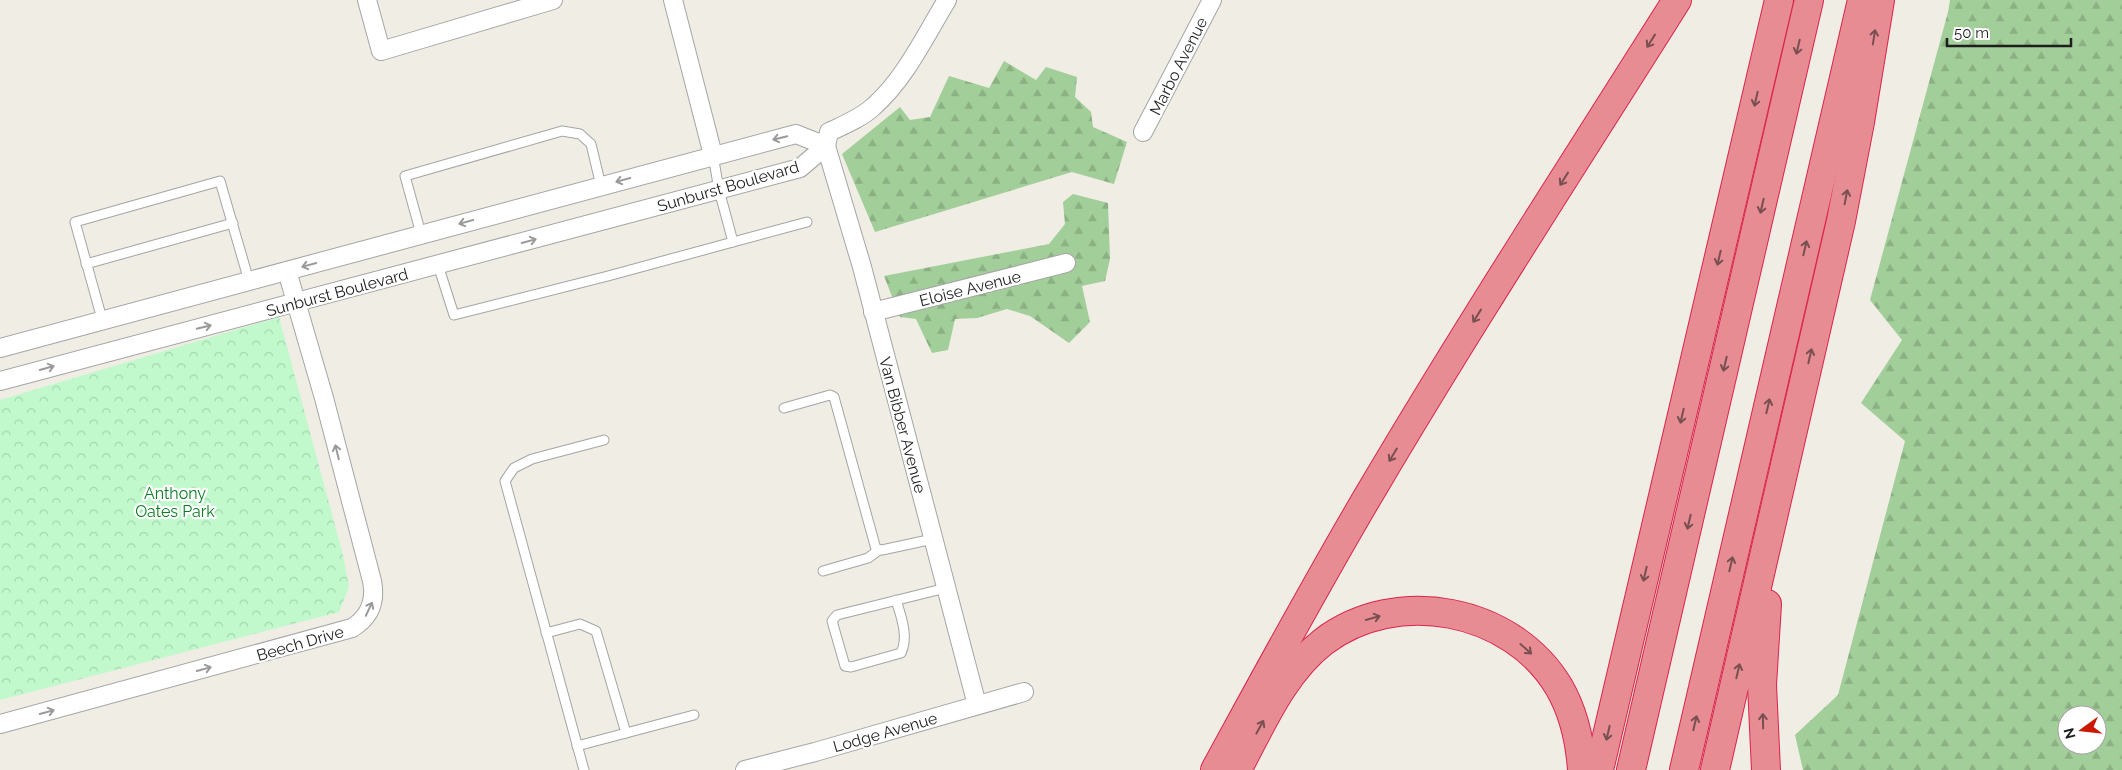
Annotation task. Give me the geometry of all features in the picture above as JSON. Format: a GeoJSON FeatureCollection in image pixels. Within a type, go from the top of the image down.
{"type":"FeatureCollection","features":[{"type":"Feature","properties":{"kind":"highway"},"geometry":{"type":"LineString","coordinates":[[1215,770],[1291,630],[1378,478],[1469,329],[1677,0]]}},
{"type":"Feature","properties":{"kind":"highway"},"geometry":{"type":"LineString","coordinates":[[1599,770],[1778,0]]}},
{"type":"Feature","properties":{"kind":"highway"},"geometry":{"type":"LineString","coordinates":[[1632,770],[1809,0]]}},
{"type":"Feature","properties":{"kind":"highway"},"geometry":{"type":"LineString","coordinates":[[1684,770],[1862,0]]}},
{"type":"Feature","properties":{"kind":"highway"},"geometry":{"type":"LineString","coordinates":[[1715,770],[1841,221],[1860,122],[1880,0]]}},
{"type":"Feature","properties":{"kind":"highway"},"geometry":{"type":"LineString","coordinates":[[1766,770],[1762,685],[1776,506]]}},
{"type":"Feature","properties":{"kind":"highway"},"geometry":{"type":"LineString","coordinates":[[1237,770],[1283,686],[1296,668],[1324,642],[1357,623],[1375,617],[1398,612],[1430,611],[1449,613],[1484,624],[1502,632],[1528,650],[1551,675],[1570,711],[1579,738],[1582,770]]}},
{"type":"Feature","properties":{"kind":"street"},"geometry":{"type":"LineString","coordinates":[[367,0],[380,51],[553,0]]}},
{"type":"Feature","properties":{"kind":"street"},"geometry":{"type":"LineString","coordinates":[[673,0],[713,155]]}},
{"type":"Feature","properties":{"kind":"street"},"geometry":{"type":"LineString","coordinates":[[826,146],[830,132],[872,108],[886,93],[908,65],[947,0]]}},
{"type":"Feature","properties":{"kind":"street","name":"Marbo Avenue"},"geometry":{"type":"LineString","coordinates":[[1144,132],[1212,0]]}},
{"type":"Feature","properties":{"kind":"street","name":"Sunburst Boulevard"},"geometry":{"type":"LineString","coordinates":[[0,348],[102,319],[796,134],[826,146],[800,168],[0,381]]}},
{"type":"Feature","properties":{"kind":"street","name":"Van Bibber Avenue"},"geometry":{"type":"LineString","coordinates":[[826,146],[873,312],[978,706]]}},
{"type":"Feature","properties":{"kind":"street","name":"Eloise Avenue"},"geometry":{"type":"LineString","coordinates":[[873,312],[1066,263]]}},
{"type":"Feature","properties":{"kind":"street","name":"Beech Drive"},"geometry":{"type":"LineString","coordinates":[[0,724],[352,628],[369,612],[374,592],[372,581],[324,398],[287,271]]}},
{"type":"Feature","properties":{"kind":"street","name":"Lodge Avenue"},"geometry":{"type":"LineString","coordinates":[[745,770],[815,752],[1024,692]]}},
{"type":"Feature","properties":{"kind":"lane"},"geometry":{"type":"LineString","coordinates":[[421,234],[405,176],[562,131],[580,134],[591,144],[601,186]]}},
{"type":"Feature","properties":{"kind":"lane"},"geometry":{"type":"LineString","coordinates":[[713,155],[719,190],[733,242]]}},
{"type":"Feature","properties":{"kind":"lane"},"geometry":{"type":"LineString","coordinates":[[102,319],[74,222],[220,180],[249,281]]}},
{"type":"Feature","properties":{"kind":"lane"},"geometry":{"type":"LineString","coordinates":[[438,265],[454,315],[608,276],[807,222]]}},
{"type":"Feature","properties":{"kind":"lane"},"geometry":{"type":"LineString","coordinates":[[86,264],[233,223]]}},
{"type":"Feature","properties":{"kind":"lane"},"geometry":{"type":"LineString","coordinates":[[784,408],[830,395],[834,397],[876,549],[878,550]]}},
{"type":"Feature","properties":{"kind":"lane"},"geometry":{"type":"LineString","coordinates":[[584,770],[505,481],[514,468],[532,459],[604,440]]}},
{"type":"Feature","properties":{"kind":"lane"},"geometry":{"type":"LineString","coordinates":[[823,571],[868,558],[878,550],[933,539]]}},
{"type":"Feature","properties":{"kind":"lane"},"geometry":{"type":"LineString","coordinates":[[896,600],[904,631],[901,653],[851,667],[845,666],[832,621],[837,615],[896,600],[946,588]]}},
{"type":"Feature","properties":{"kind":"lane"},"geometry":{"type":"LineString","coordinates":[[546,632],[580,624],[596,631],[626,733]]}},
{"type":"Feature","properties":{"kind":"lane"},"geometry":{"type":"LineString","coordinates":[[577,746],[694,715]]}},
{"type":"Feature","properties":{"kind":"green space"},"geometry":{"type":"Polygon","coordinates":[[[1950,0],[2122,0],[2122,770],[1803,770],[1795,735],[1838,695],[1905,441],[1861,403],[1902,340],[1870,300],[1950,0]]]}},
{"type":"Feature","properties":{"kind":"green space"},"geometry":{"type":"Polygon","coordinates":[[[1004,61],[1036,80],[1046,67],[1077,77],[1075,97],[1091,112],[1093,127],[1127,142],[1114,184],[1072,172],[875,232],[842,154],[900,107],[910,120],[930,117],[949,76],[989,88],[1004,61]]]}},
{"type":"Feature","properties":{"kind":"green space"},"geometry":{"type":"Polygon","coordinates":[[[1073,194],[1108,203],[1110,259],[1105,281],[1082,286],[1090,322],[1069,343],[1030,316],[1007,309],[977,318],[955,319],[948,350],[932,353],[916,319],[900,317],[884,276],[1049,244],[1065,224],[1063,202],[1073,194]]]}},
{"type":"Feature","properties":{"kind":"green space","name":"Anthony Oates Park"},"geometry":{"type":"Polygon","coordinates":[[[279,317],[343,555],[349,587],[339,612],[0,700],[0,400],[279,317]]]}}]}
